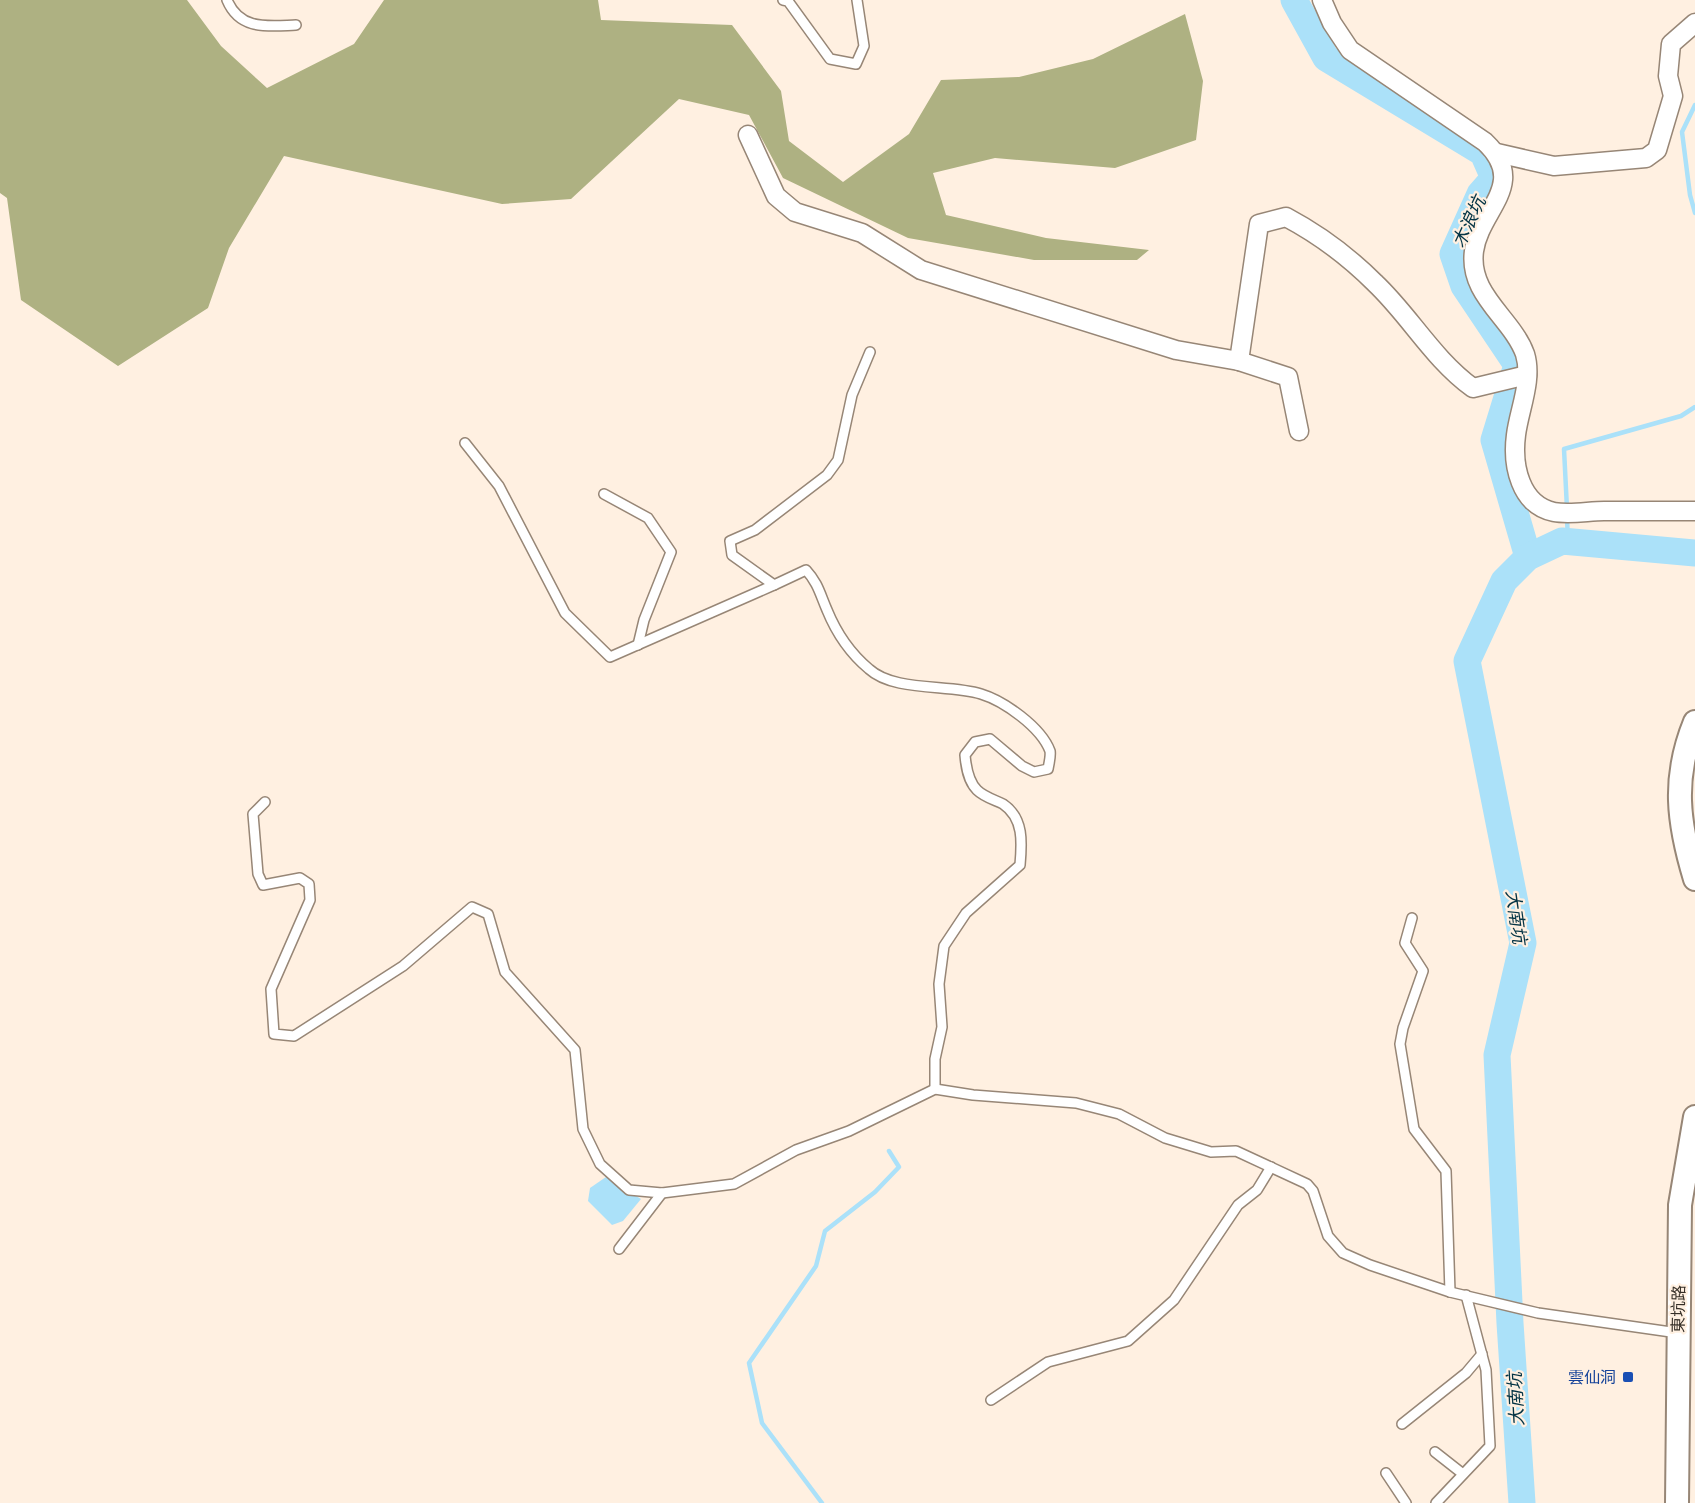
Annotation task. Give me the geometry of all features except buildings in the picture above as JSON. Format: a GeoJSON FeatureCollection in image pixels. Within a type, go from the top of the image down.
{"type":"FeatureCollection","features":[{"type":"Feature","properties":{"kind":"street"},"geometry":{"type":"LineString","coordinates":[[1322,0],[1332,23],[1350,50],[1485,142],[1497,153],[1504,173],[1501,191],[1476,238],[1473,268],[1478,283],[1525,355],[1515,457],[1518,474],[1532,501],[1557,512],[1695,512]]}},
{"type":"Feature","properties":{"kind":"street"},"geometry":{"type":"LineString","coordinates":[[1497,153],[1554,166],[1646,158],[1658,150],[1673,96],[1668,76],[1671,44],[1695,23]]}},
{"type":"Feature","properties":{"kind":"street"},"geometry":{"type":"LineString","coordinates":[[748,135],[776,196],[795,212],[862,232],[921,270],[1176,350],[1239,361],[1288,377],[1299,431]]}},
{"type":"Feature","properties":{"kind":"street"},"geometry":{"type":"LineString","coordinates":[[1239,361],[1259,224],[1286,217],[1309,229],[1375,283],[1451,372],[1473,388],[1522,377]]}},
{"type":"Feature","properties":{"kind":"street"},"geometry":{"type":"LineString","coordinates":[[1695,722],[1687,742],[1679,785],[1680,820],[1695,879]]}},
{"type":"Feature","properties":{"kind":"street","name":"東坑路"},"geometry":{"type":"LineString","coordinates":[[1677,1503],[1680,1204],[1695,1117]]}},
{"type":"Feature","properties":{"kind":"lane"},"geometry":{"type":"LineString","coordinates":[[226,0],[232,12],[258,27],[296,25]]}},
{"type":"Feature","properties":{"kind":"lane"},"geometry":{"type":"LineString","coordinates":[[783,0],[788,1],[830,59],[856,64],[864,46],[857,0]]}},
{"type":"Feature","properties":{"kind":"lane"},"geometry":{"type":"LineString","coordinates":[[774,585],[732,555],[730,541],[755,530],[827,476],[837,460],[852,395],[870,352]]}},
{"type":"Feature","properties":{"kind":"lane"},"geometry":{"type":"LineString","coordinates":[[465,442],[499,486],[565,613],[610,657],[806,570],[817,581],[827,610],[849,648],[871,671],[891,680],[981,694],[1020,715],[1039,733],[1051,753],[1048,769],[1034,772],[1022,766],[990,739],[975,742],[965,755],[967,773],[978,791],[1006,806],[1020,825],[1022,842],[1020,865],[966,913],[944,946],[939,984],[942,1027],[935,1059],[935,1089]]}},
{"type":"Feature","properties":{"kind":"lane"},"geometry":{"type":"LineString","coordinates":[[604,494],[648,518],[671,552],[644,620],[638,645]]}},
{"type":"Feature","properties":{"kind":"lane"},"geometry":{"type":"LineString","coordinates":[[265,802],[253,814],[258,874],[263,885],[300,879],[309,884],[310,900],[271,989],[274,1034],[294,1036],[404,966],[472,907],[488,914],[505,972],[575,1050],[583,1129],[600,1164],[629,1190],[662,1193],[734,1184],[796,1150],[849,1131],[935,1089],[973,1095],[1076,1103],[1119,1114],[1165,1138],[1211,1152],[1236,1151],[1307,1184],[1313,1191],[1328,1236],[1343,1253],[1450,1292],[1538,1313],[1678,1333]]}},
{"type":"Feature","properties":{"kind":"lane"},"geometry":{"type":"LineString","coordinates":[[1412,918],[1405,943],[1423,971],[1403,1028],[1400,1044],[1413,1129],[1446,1170],[1450,1292]]}},
{"type":"Feature","properties":{"kind":"lane"},"geometry":{"type":"LineString","coordinates":[[991,1400],[1048,1362],[1128,1341],[1174,1300],[1238,1204],[1257,1190],[1271,1167]]}},
{"type":"Feature","properties":{"kind":"lane"},"geometry":{"type":"LineString","coordinates":[[619,1249],[662,1193]]}},
{"type":"Feature","properties":{"kind":"lane"},"geometry":{"type":"LineString","coordinates":[[1436,1503],[1490,1446],[1486,1370],[1466,1295]]}},
{"type":"Feature","properties":{"kind":"lane"},"geometry":{"type":"LineString","coordinates":[[1402,1424],[1466,1373],[1482,1354]]}},
{"type":"Feature","properties":{"kind":"lane"},"geometry":{"type":"LineString","coordinates":[[1435,1452],[1463,1474]]}},
{"type":"Feature","properties":{"kind":"lane"},"geometry":{"type":"LineString","coordinates":[[1386,1473],[1406,1503]]}},
{"type":"Feature","properties":{"kind":"green space"},"geometry":{"type":"Polygon","coordinates":[[[0,0],[187,0],[221,46],[267,88],[354,44],[384,0],[598,0],[601,20],[732,25],[781,91],[789,141],[843,182],[909,134],[941,80],[1019,77],[1093,59],[1185,14],[1203,81],[1196,140],[1115,168],[995,158],[933,173],[946,215],[1046,238],[1149,250],[1137,260],[1034,260],[908,238],[783,178],[749,115],[679,99],[571,199],[502,204],[284,156],[229,248],[208,308],[118,366],[21,300],[7,198],[0,193],[0,0]]]}},
{"type":"Feature","properties":{"kind":"water"},"geometry":{"type":"Polygon","coordinates":[[[606,1177],[641,1199],[623,1221],[612,1225],[588,1201],[590,1188],[606,1177]]]}},
{"type":"Feature","properties":{"kind":"waterway","name":"木浪坑"},"geometry":{"type":"LineString","coordinates":[[1294,0],[1326,58],[1483,153],[1494,178],[1480,194],[1453,254],[1464,286],[1517,365],[1494,440],[1528,557]]}},
{"type":"Feature","properties":{"kind":"waterway"},"geometry":{"type":"LineString","coordinates":[[1695,105],[1682,132],[1690,195],[1695,213]]}},
{"type":"Feature","properties":{"kind":"waterway"},"geometry":{"type":"LineString","coordinates":[[1567,509],[1564,449],[1681,416],[1695,407]]}},
{"type":"Feature","properties":{"kind":"waterway"},"geometry":{"type":"LineString","coordinates":[[1567,518],[1568,542]]}},
{"type":"Feature","properties":{"kind":"waterway","name":"大南坑"},"geometry":{"type":"LineString","coordinates":[[1522,1503],[1510,1323],[1497,1055],[1523,943],[1467,661],[1504,581],[1528,557],[1562,541],[1695,553]]}},
{"type":"Feature","properties":{"kind":"waterway"},"geometry":{"type":"LineString","coordinates":[[822,1503],[762,1423],[749,1363],[816,1266],[825,1231],[875,1192],[899,1167],[889,1151]]}},
{"type":"Feature","properties":{"kind":"place","name":"雲仙洞"},"geometry":{"type":"Point","coordinates":[1628,1377]}}]}
